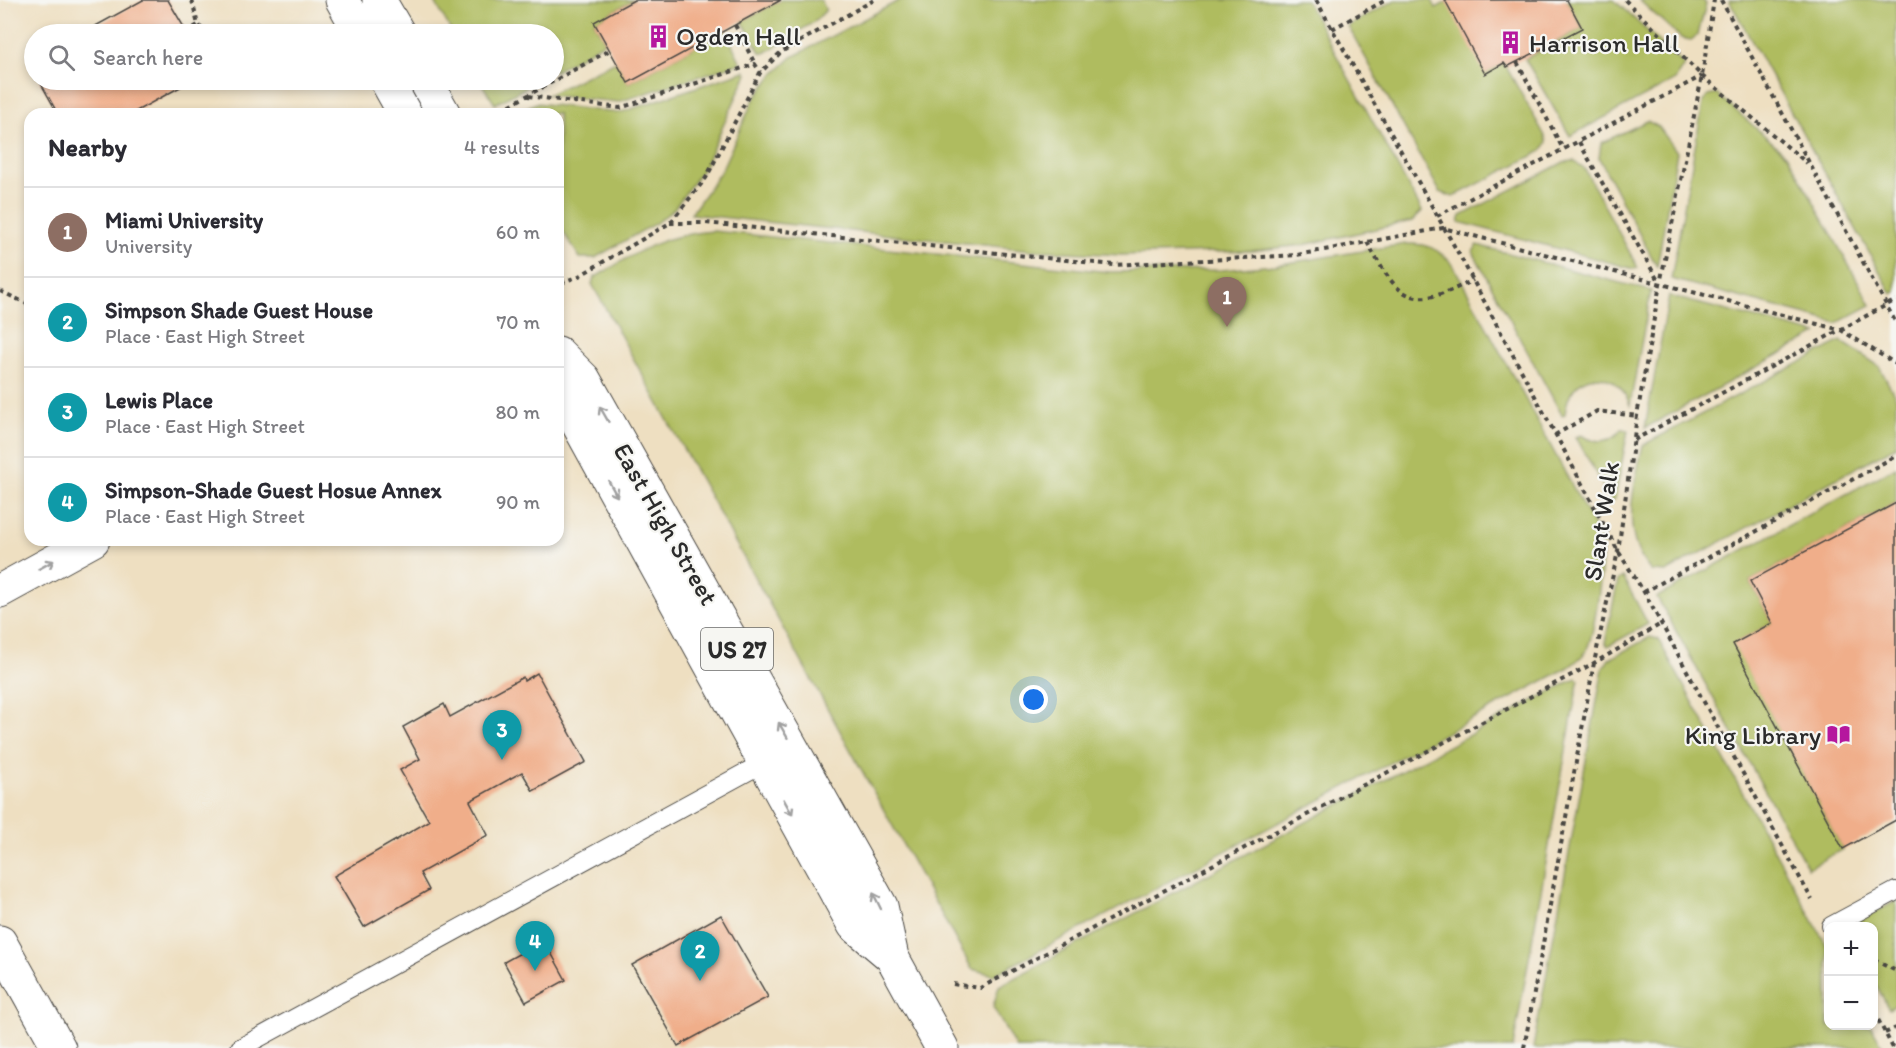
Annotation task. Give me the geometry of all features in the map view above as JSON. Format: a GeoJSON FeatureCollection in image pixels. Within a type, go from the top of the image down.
{"type":"FeatureCollection","features":[{"type":"Feature","properties":{"kind":"main road"},"geometry":{"type":"LineString","coordinates":[[342,0],[355,24]]}},
{"type":"Feature","properties":{"kind":"main road"},"geometry":{"type":"LineString","coordinates":[[379,0],[393,24]]}},
{"type":"Feature","properties":{"kind":"main road"},"geometry":{"type":"LineString","coordinates":[[392,90],[402,108]]}},
{"type":"Feature","properties":{"kind":"main road"},"geometry":{"type":"LineString","coordinates":[[431,90],[441,108]]}},
{"type":"Feature","properties":{"kind":"main road","name":"East High Street"},"geometry":{"type":"LineString","coordinates":[[564,358],[584,379],[881,906],[892,957],[933,1045]]}},
{"type":"Feature","properties":{"kind":"main road","name":"East High Street"},"geometry":{"type":"LineString","coordinates":[[564,399],[854,925],[892,957]]}},
{"type":"Feature","properties":{"kind":"main road"},"geometry":{"type":"LineString","coordinates":[[0,591],[82,546]]}},
{"type":"Feature","properties":{"kind":"main road"},"geometry":{"type":"LineString","coordinates":[[0,942],[59,1048]]}},
{"type":"Feature","properties":{"kind":"lane"},"geometry":{"type":"LineString","coordinates":[[240,1048],[763,763]]}},
{"type":"Feature","properties":{"kind":"lane"},"geometry":{"type":"LineString","coordinates":[[1838,922],[1896,891]]}},
{"type":"Feature","properties":{"kind":"path"},"geometry":{"type":"LineString","coordinates":[[192,0],[198,24]]}},
{"type":"Feature","properties":{"kind":"path"},"geometry":{"type":"LineString","coordinates":[[564,282],[579,276],[670,223],[706,178],[760,73],[781,52],[873,0]]}},
{"type":"Feature","properties":{"kind":"path"},"geometry":{"type":"LineString","coordinates":[[1316,0],[1473,280],[1618,551],[1644,592],[1826,922]]}},
{"type":"Feature","properties":{"kind":"path"},"geometry":{"type":"LineString","coordinates":[[1332,29],[1386,0]]}},
{"type":"Feature","properties":{"kind":"path"},"geometry":{"type":"LineString","coordinates":[[1625,0],[1702,76],[1810,165]]}},
{"type":"Feature","properties":{"kind":"path","name":"Slant Walk"},"geometry":{"type":"LineString","coordinates":[[1524,1048],[1594,663],[1618,551],[1637,416],[1660,284],[1702,76],[1714,0]]}},
{"type":"Feature","properties":{"kind":"path"},"geometry":{"type":"LineString","coordinates":[[1721,0],[1896,323]]}},
{"type":"Feature","properties":{"kind":"path"},"geometry":{"type":"LineString","coordinates":[[735,25],[760,73]]}},
{"type":"Feature","properties":{"kind":"path"},"geometry":{"type":"LineString","coordinates":[[564,76],[610,50]]}},
{"type":"Feature","properties":{"kind":"path"},"geometry":{"type":"LineString","coordinates":[[1517,62],[1563,149]]}},
{"type":"Feature","properties":{"kind":"path"},"geometry":{"type":"LineString","coordinates":[[528,96],[620,108],[755,64]]}},
{"type":"Feature","properties":{"kind":"path"},"geometry":{"type":"LineString","coordinates":[[1437,216],[1702,76]]}},
{"type":"Feature","properties":{"kind":"path"},"geometry":{"type":"LineString","coordinates":[[505,108],[539,90]]}},
{"type":"Feature","properties":{"kind":"path"},"geometry":{"type":"LineString","coordinates":[[1578,141],[1660,284]]}},
{"type":"Feature","properties":{"kind":"path"},"geometry":{"type":"LineString","coordinates":[[670,223],[706,223],[1114,265],[1297,255],[1443,228],[1841,330],[1896,364]]}},
{"type":"Feature","properties":{"kind":"path"},"geometry":{"type":"LineString","coordinates":[[1367,242],[1384,274],[1395,287],[1410,297],[1429,298],[1446,293],[1473,280]]}},
{"type":"Feature","properties":{"kind":"path"},"geometry":{"type":"LineString","coordinates":[[0,291],[24,302]]}},
{"type":"Feature","properties":{"kind":"path"},"geometry":{"type":"LineString","coordinates":[[1633,441],[1896,300]]}},
{"type":"Feature","properties":{"kind":"path"},"geometry":{"type":"LineString","coordinates":[[1556,435],[1598,411],[1637,416]]}},
{"type":"Feature","properties":{"kind":"path"},"geometry":{"type":"LineString","coordinates":[[1644,592],[1896,456]]}},
{"type":"Feature","properties":{"kind":"path"},"geometry":{"type":"LineString","coordinates":[[945,983],[980,988],[1594,663],[1661,624]]}},
{"type":"Feature","properties":{"kind":"path"},"geometry":{"type":"LineString","coordinates":[[1878,962],[1896,971]]}},
{"type":"Feature","properties":{"kind":"path"},"geometry":{"type":"LineString","coordinates":[[1878,1020],[1893,1048]]}},
{"type":"Feature","properties":{"kind":"path"},"geometry":{"type":"LineString","coordinates":[[1885,1034],[1896,1028]]}},
{"type":"Feature","properties":{"kind":"green space"},"geometry":{"type":"Polygon","coordinates":[[[434,0],[634,0],[594,22],[605,42],[564,66],[564,24],[447,24],[434,0]]]}},
{"type":"Feature","properties":{"kind":"green space"},"geometry":{"type":"Polygon","coordinates":[[[781,0],[821,0],[826,10],[814,22],[765,53],[760,52],[742,21],[781,0]]]}},
{"type":"Feature","properties":{"kind":"green space"},"geometry":{"type":"Polygon","coordinates":[[[900,0],[1306,0],[1422,211],[1412,221],[1303,245],[1251,251],[1121,255],[1031,250],[691,214],[721,171],[753,101],[770,78],[792,57],[900,0]]]}},
{"type":"Feature","properties":{"kind":"green space"},"geometry":{"type":"Polygon","coordinates":[[[1395,0],[1432,0],[1436,8],[1447,2],[1486,73],[1504,63],[1545,136],[1547,142],[1542,151],[1453,197],[1440,192],[1348,26],[1395,0]]]}},
{"type":"Feature","properties":{"kind":"green space"},"geometry":{"type":"Polygon","coordinates":[[[1567,0],[1614,0],[1684,65],[1675,80],[1570,136],[1525,59],[1582,28],[1567,0]]]}},
{"type":"Feature","properties":{"kind":"green space"},"geometry":{"type":"Polygon","coordinates":[[[1639,0],[1703,0],[1706,4],[1698,35],[1691,40],[1681,38],[1639,0]]]}},
{"type":"Feature","properties":{"kind":"green space"},"geometry":{"type":"Polygon","coordinates":[[[1729,0],[1896,0],[1896,292],[1892,294],[1729,0]]]}},
{"type":"Feature","properties":{"kind":"green space"},"geometry":{"type":"Polygon","coordinates":[[[725,30],[741,63],[618,102],[547,95],[557,90],[564,90],[564,87],[616,61],[628,83],[725,30]]]}},
{"type":"Feature","properties":{"kind":"green space"},"geometry":{"type":"Polygon","coordinates":[[[745,71],[747,74],[704,167],[674,209],[656,223],[595,258],[580,258],[564,233],[564,108],[526,108],[536,103],[619,113],[745,71]]]}},
{"type":"Feature","properties":{"kind":"green space"},"geometry":{"type":"Polygon","coordinates":[[[486,90],[521,90],[495,104],[486,90]]]}},
{"type":"Feature","properties":{"kind":"green space"},"geometry":{"type":"Polygon","coordinates":[[[1717,94],[1788,156],[1871,305],[1837,323],[1671,279],[1703,103],[1708,96],[1717,94]]]}},
{"type":"Feature","properties":{"kind":"green space"},"geometry":{"type":"Polygon","coordinates":[[[1647,121],[1659,127],[1677,152],[1657,267],[1599,158],[1601,143],[1647,121]]]}},
{"type":"Feature","properties":{"kind":"green space"},"geometry":{"type":"Polygon","coordinates":[[[1574,161],[1584,168],[1638,268],[1634,269],[1459,222],[1461,216],[1564,162],[1574,161]]]}},
{"type":"Feature","properties":{"kind":"green space"},"geometry":{"type":"Polygon","coordinates":[[[713,231],[1110,272],[1222,270],[1275,265],[1406,244],[1432,248],[1453,265],[1601,539],[1602,562],[1598,595],[1593,629],[1586,651],[1569,667],[994,975],[972,969],[592,284],[594,278],[650,246],[679,236],[713,231]]]}},
{"type":"Feature","properties":{"kind":"green space"},"geometry":{"type":"Polygon","coordinates":[[[1477,245],[1651,291],[1630,405],[1623,392],[1614,383],[1604,378],[1594,377],[1575,388],[1568,399],[1565,414],[1562,415],[1473,252],[1477,245]]]}},
{"type":"Feature","properties":{"kind":"green space"},"geometry":{"type":"Polygon","coordinates":[[[1669,296],[1817,334],[1645,428],[1669,296]]]}},
{"type":"Feature","properties":{"kind":"green space"},"geometry":{"type":"Polygon","coordinates":[[[1841,341],[1879,366],[1896,398],[1896,446],[1666,572],[1651,571],[1641,557],[1632,527],[1633,494],[1643,445],[1841,341]]]}},
{"type":"Feature","properties":{"kind":"green space"},"geometry":{"type":"Polygon","coordinates":[[[1622,429],[1628,430],[1615,499],[1611,501],[1576,437],[1581,435],[1592,440],[1603,441],[1618,434],[1622,429]]]}},
{"type":"Feature","properties":{"kind":"green space"},"geometry":{"type":"Polygon","coordinates":[[[1896,467],[1896,503],[1750,581],[1772,623],[1734,644],[1843,849],[1808,868],[1657,597],[1896,467]]]}},
{"type":"Feature","properties":{"kind":"green space"},"geometry":{"type":"Polygon","coordinates":[[[1623,577],[1648,624],[1608,646],[1605,642],[1618,580],[1623,577]]]}},
{"type":"Feature","properties":{"kind":"green space"},"geometry":{"type":"Polygon","coordinates":[[[1650,637],[1658,639],[1824,941],[1824,1030],[1873,1030],[1884,1048],[1533,1048],[1603,668],[1609,659],[1650,637]]]}},
{"type":"Feature","properties":{"kind":"green space"},"geometry":{"type":"Polygon","coordinates":[[[1576,678],[1579,680],[1513,1048],[1016,1048],[993,1007],[999,986],[1576,678]]]}},
{"type":"Feature","properties":{"kind":"green space"},"geometry":{"type":"Polygon","coordinates":[[[1896,901],[1896,1005],[1889,1009],[1878,988],[1878,922],[1857,922],[1896,901]]]}},
{"type":"Feature","properties":{"kind":"building"},"geometry":{"type":"Polygon","coordinates":[[[143,0],[168,0],[182,24],[99,24],[143,0]]]}},
{"type":"Feature","properties":{"kind":"building","name":"Ogden Hall"},"geometry":{"type":"Polygon","coordinates":[[[634,0],[781,0],[628,83],[594,22],[634,0]]]}},
{"type":"Feature","properties":{"kind":"building","name":"Harrison Hall"},"geometry":{"type":"Polygon","coordinates":[[[1445,0],[1567,0],[1582,28],[1507,67],[1504,63],[1485,74],[1445,0]]]}},
{"type":"Feature","properties":{"kind":"building"},"geometry":{"type":"Polygon","coordinates":[[[45,90],[175,90],[142,108],[55,108],[45,90]]]}},
{"type":"Feature","properties":{"kind":"building","name":"King Library"},"geometry":{"type":"Polygon","coordinates":[[[1896,503],[1896,820],[1843,849],[1733,644],[1772,623],[1750,581],[1896,503]]]}},
{"type":"Feature","properties":{"kind":"building"},"geometry":{"type":"Polygon","coordinates":[[[537,673],[586,762],[533,791],[522,772],[470,801],[488,835],[420,873],[429,890],[364,927],[334,876],[429,821],[400,770],[420,759],[403,727],[444,704],[450,717],[523,677],[524,681],[537,673]]]}},
{"type":"Feature","properties":{"kind":"building"},"geometry":{"type":"Polygon","coordinates":[[[721,915],[768,997],[678,1046],[632,965],[721,915]]]}},
{"type":"Feature","properties":{"kind":"building"},"geometry":{"type":"Polygon","coordinates":[[[544,940],[566,980],[526,1002],[504,962],[544,940]]]}},
{"type":"Feature","properties":{"kind":"place","name":"Ogden Hall"},"geometry":{"type":"Point","coordinates":[658,36]}},
{"type":"Feature","properties":{"kind":"place","name":"Harrison Hall"},"geometry":{"type":"Point","coordinates":[1511,43]}},
{"type":"Feature","properties":{"kind":"place","name":"Miami University"},"geometry":{"type":"Point","coordinates":[1227,327]}},
{"type":"Feature","properties":{"kind":"place","name":"King Library"},"geometry":{"type":"Point","coordinates":[1839,735]}},
{"type":"Feature","properties":{"kind":"place","name":"Lewis Place"},"geometry":{"type":"Point","coordinates":[502,760]}},
{"type":"Feature","properties":{"kind":"place","name":"Simpson-Shade Guest Hosue Annex"},"geometry":{"type":"Point","coordinates":[535,971]}},
{"type":"Feature","properties":{"kind":"place","name":"Simpson Shade Guest House"},"geometry":{"type":"Point","coordinates":[700,981]}}]}
